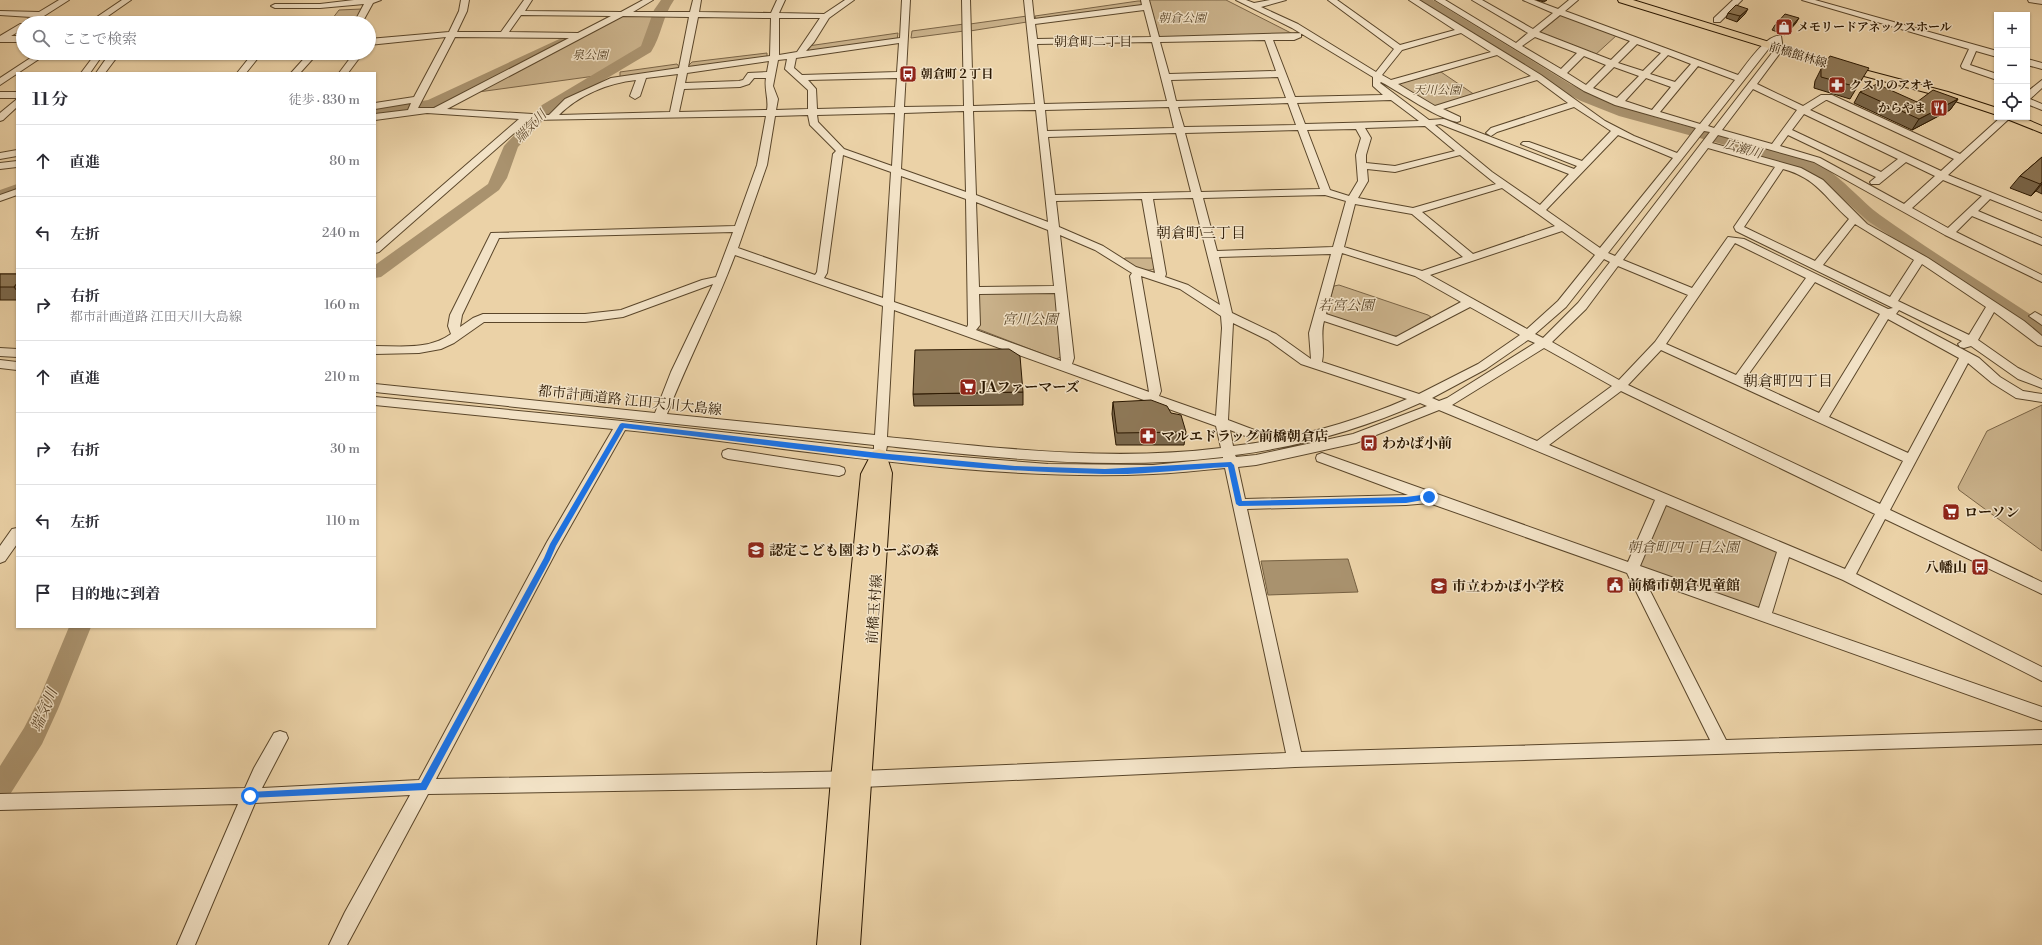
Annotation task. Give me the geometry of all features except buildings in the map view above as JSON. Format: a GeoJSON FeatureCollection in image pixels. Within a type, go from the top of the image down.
{"type":"FeatureCollection","features":[{"type":"Feature","properties":{"kind":"main road","name":"前橋館林線"},"geometry":{"type":"LineString","coordinates":[[1623,0],[1767,45],[1779,44],[1947,88],[1994,105]]}},
{"type":"Feature","properties":{"kind":"main road","name":"前橋館林線"},"geometry":{"type":"LineString","coordinates":[[1653,0],[1717,20],[1830,64],[1944,94],[1994,111]]}},
{"type":"Feature","properties":{"kind":"main road"},"geometry":{"type":"LineString","coordinates":[[2030,118],[2042,123]]}},
{"type":"Feature","properties":{"kind":"main road"},"geometry":{"type":"LineString","coordinates":[[2018,120],[2042,130]]}},
{"type":"Feature","properties":{"kind":"main road","name":"前橋玉村線"},"geometry":{"type":"LineString","coordinates":[[849,945],[884,473],[880,448]]}},
{"type":"Feature","properties":{"kind":"main road","name":"前橋玉村線"},"geometry":{"type":"LineString","coordinates":[[828,945],[841,780],[869,474],[880,448]]}},
{"type":"Feature","properties":{"kind":"street"},"geometry":{"type":"LineString","coordinates":[[0,13],[42,15],[65,0]]}},
{"type":"Feature","properties":{"kind":"street"},"geometry":{"type":"LineString","coordinates":[[103,16],[127,0]]}},
{"type":"Feature","properties":{"kind":"street"},"geometry":{"type":"LineString","coordinates":[[266,16],[278,3],[320,6],[337,2],[372,0]]}},
{"type":"Feature","properties":{"kind":"street"},"geometry":{"type":"LineString","coordinates":[[362,16],[372,0]]}},
{"type":"Feature","properties":{"kind":"street"},"geometry":{"type":"LineString","coordinates":[[376,117],[414,106],[452,34],[463,11],[466,0]]}},
{"type":"Feature","properties":{"kind":"street"},"geometry":{"type":"LineString","coordinates":[[504,34],[528,0]]}},
{"type":"Feature","properties":{"kind":"street"},"geometry":{"type":"LineString","coordinates":[[437,110],[649,0]]}},
{"type":"Feature","properties":{"kind":"street"},"geometry":{"type":"LineString","coordinates":[[674,115],[697,0]]}},
{"type":"Feature","properties":{"kind":"street"},"geometry":{"type":"LineString","coordinates":[[659,418],[677,372],[720,280],[740,229],[762,165],[772,112],[773,99],[769,86],[774,54],[775,16],[781,0]]}},
{"type":"Feature","properties":{"kind":"street"},"geometry":{"type":"LineString","coordinates":[[850,0],[826,16],[811,40],[799,51],[788,67],[812,89],[813,123],[841,151],[897,170],[1054,229],[1099,248],[1138,272],[1184,287],[1227,315],[1272,338],[1301,359],[1418,400],[1441,406],[1848,576],[2042,674]]}},
{"type":"Feature","properties":{"kind":"street"},"geometry":{"type":"LineString","coordinates":[[880,448],[897,170],[901,75],[905,40],[906,0]]}},
{"type":"Feature","properties":{"kind":"street"},"geometry":{"type":"LineString","coordinates":[[966,0],[974,291],[974,325],[969,332]]}},
{"type":"Feature","properties":{"kind":"street"},"geometry":{"type":"LineString","coordinates":[[1028,0],[1034,42],[1068,358],[1065,366]]}},
{"type":"Feature","properties":{"kind":"street"},"geometry":{"type":"LineString","coordinates":[[1240,0],[1295,26],[1434,109],[1471,126],[1584,165]]}},
{"type":"Feature","properties":{"kind":"street"},"geometry":{"type":"LineString","coordinates":[[1253,6],[1282,0]]}},
{"type":"Feature","properties":{"kind":"street"},"geometry":{"type":"LineString","coordinates":[[1332,0],[1399,48]]}},
{"type":"Feature","properties":{"kind":"street"},"geometry":{"type":"LineString","coordinates":[[1413,0],[1464,30],[1538,77],[1602,123],[1631,138],[1679,157]]}},
{"type":"Feature","properties":{"kind":"street"},"geometry":{"type":"LineString","coordinates":[[1439,0],[1587,89],[1618,103],[1654,114],[1711,137],[1738,145],[1803,172],[1819,182],[1856,221],[1924,260],[1993,308],[2020,324],[2042,342]]}},
{"type":"Feature","properties":{"kind":"street"},"geometry":{"type":"LineString","coordinates":[[1476,0],[1534,33],[1582,53],[1677,86]]}},
{"type":"Feature","properties":{"kind":"street"},"geometry":{"type":"LineString","coordinates":[[1527,0],[1740,79]]}},
{"type":"Feature","properties":{"kind":"street"},"geometry":{"type":"LineString","coordinates":[[1516,46],[1574,0]]}},
{"type":"Feature","properties":{"kind":"street"},"geometry":{"type":"LineString","coordinates":[[1717,20],[1738,0]]}},
{"type":"Feature","properties":{"kind":"street"},"geometry":{"type":"LineString","coordinates":[[1806,0],[1994,53]]}},
{"type":"Feature","properties":{"kind":"street"},"geometry":{"type":"LineString","coordinates":[[1834,8],[1840,0]]}},
{"type":"Feature","properties":{"kind":"street"},"geometry":{"type":"LineString","coordinates":[[2032,0],[2042,2]]}},
{"type":"Feature","properties":{"kind":"street"},"geometry":{"type":"LineString","coordinates":[[1030,22],[1146,3],[1156,39],[1164,77],[1213,254],[1227,315],[1222,423],[1227,452],[1295,760]]}},
{"type":"Feature","properties":{"kind":"street"},"geometry":{"type":"LineString","coordinates":[[519,13],[826,16]]}},
{"type":"Feature","properties":{"kind":"street"},"geometry":{"type":"LineString","coordinates":[[0,39],[16,30]]}},
{"type":"Feature","properties":{"kind":"street"},"geometry":{"type":"LineString","coordinates":[[1464,30],[1399,48],[1378,75],[1376,83],[1377,86],[1428,123],[1503,184],[1602,254],[1694,293]]}},
{"type":"Feature","properties":{"kind":"street"},"geometry":{"type":"LineString","coordinates":[[376,41],[452,34],[578,36]]}},
{"type":"Feature","properties":{"kind":"street"},"geometry":{"type":"LineString","coordinates":[[1034,42],[1268,38],[1294,37],[1298,35]]}},
{"type":"Feature","properties":{"kind":"street"},"geometry":{"type":"LineString","coordinates":[[1268,38],[1326,192]]}},
{"type":"Feature","properties":{"kind":"street"},"geometry":{"type":"LineString","coordinates":[[0,39],[16,39]]}},
{"type":"Feature","properties":{"kind":"street"},"geometry":{"type":"LineString","coordinates":[[628,69],[684,66],[799,51],[905,40]]}},
{"type":"Feature","properties":{"kind":"street"},"geometry":{"type":"LineString","coordinates":[[1587,89],[1636,40]]}},
{"type":"Feature","properties":{"kind":"street"},"geometry":{"type":"LineString","coordinates":[[880,448],[1056,471],[1132,471],[1231,465],[1287,455],[1348,440],[1391,426],[1441,406],[1491,380],[1543,344],[1577,311],[1751,85],[1779,44]]}},
{"type":"Feature","properties":{"kind":"street"},"geometry":{"type":"LineString","coordinates":[[880,448],[1073,458],[1190,456],[1227,452],[1278,443],[1316,434],[1366,420],[1418,400],[1464,377],[1528,335],[1562,304],[1767,45]]}},
{"type":"Feature","properties":{"kind":"street"},"geometry":{"type":"LineString","coordinates":[[1974,47],[1965,66],[1994,76]]}},
{"type":"Feature","properties":{"kind":"street"},"geometry":{"type":"LineString","coordinates":[[774,54],[799,51]]}},
{"type":"Feature","properties":{"kind":"street"},"geometry":{"type":"LineString","coordinates":[[1391,83],[1499,52]]}},
{"type":"Feature","properties":{"kind":"street"},"geometry":{"type":"LineString","coordinates":[[1618,103],[1666,52]]}},
{"type":"Feature","properties":{"kind":"street"},"geometry":{"type":"LineString","coordinates":[[1559,73],[1563,72],[1582,53]]}},
{"type":"Feature","properties":{"kind":"street"},"geometry":{"type":"LineString","coordinates":[[0,82],[33,60]]}},
{"type":"Feature","properties":{"kind":"street"},"geometry":{"type":"LineString","coordinates":[[86,72],[95,60]]}},
{"type":"Feature","properties":{"kind":"street"},"geometry":{"type":"LineString","coordinates":[[101,72],[110,60]]}},
{"type":"Feature","properties":{"kind":"street"},"geometry":{"type":"LineString","coordinates":[[242,72],[252,60]]}},
{"type":"Feature","properties":{"kind":"street"},"geometry":{"type":"LineString","coordinates":[[296,72],[307,60]]}},
{"type":"Feature","properties":{"kind":"street"},"geometry":{"type":"LineString","coordinates":[[344,72],[353,60]]}},
{"type":"Feature","properties":{"kind":"street"},"geometry":{"type":"LineString","coordinates":[[1654,114],[1696,63]]}},
{"type":"Feature","properties":{"kind":"street"},"geometry":{"type":"LineString","coordinates":[[2030,63],[2042,66]]}},
{"type":"Feature","properties":{"kind":"street"},"geometry":{"type":"LineString","coordinates":[[547,117],[568,101],[610,81],[642,76],[684,66]]}},
{"type":"Feature","properties":{"kind":"street"},"geometry":{"type":"LineString","coordinates":[[1164,77],[1281,74]]}},
{"type":"Feature","properties":{"kind":"street"},"geometry":{"type":"LineString","coordinates":[[680,86],[740,84],[746,82],[751,75],[770,75]]}},
{"type":"Feature","properties":{"kind":"street"},"geometry":{"type":"LineString","coordinates":[[801,78],[901,75]]}},
{"type":"Feature","properties":{"kind":"street"},"geometry":{"type":"LineString","coordinates":[[635,96],[642,76]]}},
{"type":"Feature","properties":{"kind":"street"},"geometry":{"type":"LineString","coordinates":[[1434,109],[1538,77]]}},
{"type":"Feature","properties":{"kind":"street"},"geometry":{"type":"LineString","coordinates":[[2030,91],[2042,83]]}},
{"type":"Feature","properties":{"kind":"street"},"geometry":{"type":"LineString","coordinates":[[1751,85],[1943,176],[2042,217]]}},
{"type":"Feature","properties":{"kind":"street"},"geometry":{"type":"LineString","coordinates":[[0,95],[16,95]]}},
{"type":"Feature","properties":{"kind":"street"},"geometry":{"type":"LineString","coordinates":[[376,106],[414,106],[437,110],[547,117],[1172,104],[1392,97]]}},
{"type":"Feature","properties":{"kind":"street"},"geometry":{"type":"LineString","coordinates":[[1774,147],[1803,109],[1824,97],[1831,97],[1960,158]]}},
{"type":"Feature","properties":{"kind":"street"},"geometry":{"type":"LineString","coordinates":[[2030,102],[2042,107]]}},
{"type":"Feature","properties":{"kind":"street"},"geometry":{"type":"LineString","coordinates":[[0,118],[16,103]]}},
{"type":"Feature","properties":{"kind":"street"},"geometry":{"type":"LineString","coordinates":[[1490,133],[1494,130],[1575,104]]}},
{"type":"Feature","properties":{"kind":"street"},"geometry":{"type":"LineString","coordinates":[[376,249],[530,117]]}},
{"type":"Feature","properties":{"kind":"street"},"geometry":{"type":"LineString","coordinates":[[1905,209],[1943,176],[1960,158],[2003,120]]}},
{"type":"Feature","properties":{"kind":"street"},"geometry":{"type":"LineString","coordinates":[[1044,134],[1446,122],[1577,174]]}},
{"type":"Feature","properties":{"kind":"street"},"geometry":{"type":"LineString","coordinates":[[1315,364],[1317,356],[1314,333],[1352,200],[1363,182],[1361,155],[1366,138],[1359,125]]}},
{"type":"Feature","properties":{"kind":"street"},"geometry":{"type":"LineString","coordinates":[[1540,211],[1577,174],[1617,130]]}},
{"type":"Feature","properties":{"kind":"street"},"geometry":{"type":"LineString","coordinates":[[1787,131],[1882,176]]}},
{"type":"Feature","properties":{"kind":"street"},"geometry":{"type":"LineString","coordinates":[[1711,137],[1738,145],[1774,147],[1817,160],[1949,233],[2042,279]]}},
{"type":"Feature","properties":{"kind":"street"},"geometry":{"type":"LineString","coordinates":[[817,279],[822,273],[838,154],[841,151]]}},
{"type":"Feature","properties":{"kind":"street"},"geometry":{"type":"LineString","coordinates":[[1361,165],[1395,169],[1462,152]]}},
{"type":"Feature","properties":{"kind":"street"},"geometry":{"type":"LineString","coordinates":[[0,156],[16,153]]}},
{"type":"Feature","properties":{"kind":"street"},"geometry":{"type":"LineString","coordinates":[[1868,188],[1905,158]]}},
{"type":"Feature","properties":{"kind":"street"},"geometry":{"type":"LineString","coordinates":[[2,168],[16,164]]}},
{"type":"Feature","properties":{"kind":"street"},"geometry":{"type":"LineString","coordinates":[[1781,164],[1739,227],[1743,231],[1817,265],[1977,362],[1996,380],[2017,394],[2042,398]]}},
{"type":"Feature","properties":{"kind":"street"},"geometry":{"type":"LineString","coordinates":[[1050,198],[1326,192],[1352,200],[1415,211],[1503,184]]}},
{"type":"Feature","properties":{"kind":"street"},"geometry":{"type":"LineString","coordinates":[[0,198],[16,192]]}},
{"type":"Feature","properties":{"kind":"street"},"geometry":{"type":"LineString","coordinates":[[1949,233],[1988,195]]}},
{"type":"Feature","properties":{"kind":"street"},"geometry":{"type":"LineString","coordinates":[[1147,196],[1161,274],[1159,279]]}},
{"type":"Feature","properties":{"kind":"street"},"geometry":{"type":"LineString","coordinates":[[1415,211],[1471,258]]}},
{"type":"Feature","properties":{"kind":"street"},"geometry":{"type":"LineString","coordinates":[[1971,212],[2042,242]]}},
{"type":"Feature","properties":{"kind":"street"},"geometry":{"type":"LineString","coordinates":[[1817,265],[1851,222],[1856,221]]}},
{"type":"Feature","properties":{"kind":"street"},"geometry":{"type":"LineString","coordinates":[[1424,276],[1426,273],[1563,227]]}},
{"type":"Feature","properties":{"kind":"street"},"geometry":{"type":"LineString","coordinates":[[458,333],[455,331],[454,326],[456,314],[493,237],[496,235],[740,229]]}},
{"type":"Feature","properties":{"kind":"street"},"geometry":{"type":"LineString","coordinates":[[1539,446],[1620,386],[1659,345],[1732,239],[1740,240],[1813,277],[1867,301],[1889,308],[1960,343],[1967,344],[1972,341],[1988,310],[1993,308]]}},
{"type":"Feature","properties":{"kind":"street"},"geometry":{"type":"LineString","coordinates":[[732,250],[969,332],[1253,434]]}},
{"type":"Feature","properties":{"kind":"street"},"geometry":{"type":"LineString","coordinates":[[1213,254],[1338,250],[1348,251],[1424,276],[1620,386],[2042,588]]}},
{"type":"Feature","properties":{"kind":"street"},"geometry":{"type":"LineString","coordinates":[[1822,419],[1918,262],[1924,260]]}},
{"type":"Feature","properties":{"kind":"street"},"geometry":{"type":"LineString","coordinates":[[1138,272],[1134,276],[1155,391],[1153,397]]}},
{"type":"Feature","properties":{"kind":"street"},"geometry":{"type":"LineString","coordinates":[[1738,380],[1813,277]]}},
{"type":"Feature","properties":{"kind":"street"},"geometry":{"type":"LineString","coordinates":[[376,350],[429,348],[445,343],[469,324],[483,318],[585,318],[618,314],[706,282],[720,280]]}},
{"type":"Feature","properties":{"kind":"street"},"geometry":{"type":"LineString","coordinates":[[974,291],[1060,289]]}},
{"type":"Feature","properties":{"kind":"street"},"geometry":{"type":"LineString","coordinates":[[1320,316],[1397,341],[1470,302]]}},
{"type":"Feature","properties":{"kind":"street"},"geometry":{"type":"LineString","coordinates":[[1972,341],[1991,352],[2016,374],[2042,384]]}},
{"type":"Feature","properties":{"kind":"street"},"geometry":{"type":"LineString","coordinates":[[1659,345],[1910,459]]}},
{"type":"Feature","properties":{"kind":"street"},"geometry":{"type":"LineString","coordinates":[[0,352],[16,353]]}},
{"type":"Feature","properties":{"kind":"street"},"geometry":{"type":"LineString","coordinates":[[1848,576],[1966,356]]}},
{"type":"Feature","properties":{"kind":"street"},"geometry":{"type":"LineString","coordinates":[[0,364],[16,366]]}},
{"type":"Feature","properties":{"kind":"street","name":"都市計画道路 江田天川大島線"},"geometry":{"type":"LineString","coordinates":[[376,388],[659,418],[880,448]]}},
{"type":"Feature","properties":{"kind":"street","name":"都市計画道路 江田天川大島線"},"geometry":{"type":"LineString","coordinates":[[376,401],[622,425],[775,443],[880,448]]}},
{"type":"Feature","properties":{"kind":"street"},"geometry":{"type":"LineString","coordinates":[[338,945],[351,918],[547,558],[552,546],[622,425]]}},
{"type":"Feature","properties":{"kind":"street"},"geometry":{"type":"LineString","coordinates":[[768,460],[775,443]]}},
{"type":"Feature","properties":{"kind":"street"},"geometry":{"type":"LineString","coordinates":[[728,454],[839,471]]}},
{"type":"Feature","properties":{"kind":"street"},"geometry":{"type":"LineString","coordinates":[[1322,458],[2042,714]]}},
{"type":"Feature","properties":{"kind":"street"},"geometry":{"type":"LineString","coordinates":[[1239,504],[1406,500],[1429,497]]}},
{"type":"Feature","properties":{"kind":"street"},"geometry":{"type":"LineString","coordinates":[[1632,569],[1662,499]]}},
{"type":"Feature","properties":{"kind":"street"},"geometry":{"type":"LineString","coordinates":[[0,557],[16,534]]}},
{"type":"Feature","properties":{"kind":"street"},"geometry":{"type":"LineString","coordinates":[[1764,616],[1784,550]]}},
{"type":"Feature","properties":{"kind":"street"},"geometry":{"type":"LineString","coordinates":[[1632,569],[1722,747]]}},
{"type":"Feature","properties":{"kind":"street"},"geometry":{"type":"LineString","coordinates":[[0,802],[250,796],[423,787],[841,780],[1295,760],[2042,737]]}},
{"type":"Feature","properties":{"kind":"street"},"geometry":{"type":"LineString","coordinates":[[186,945],[260,773],[280,738]]}},
{"type":"Feature","properties":{"kind":"green space","name":"朝倉公園"},"geometry":{"type":"Polygon","coordinates":[[[1149,0],[1226,0],[1293,34],[1162,38],[1159,36],[1149,0]]]}},
{"type":"Feature","properties":{"kind":"green space"},"geometry":{"type":"Polygon","coordinates":[[[1141,1],[1142,5],[1036,20],[1035,16],[1141,1]]]}},
{"type":"Feature","properties":{"kind":"green space"},"geometry":{"type":"Polygon","coordinates":[[[362,9],[358,16],[334,16],[339,10],[362,9]]]}},
{"type":"Feature","properties":{"kind":"green space"},"geometry":{"type":"Polygon","coordinates":[[[1561,15],[1617,35],[1594,56],[1539,33],[1561,15]]]}},
{"type":"Feature","properties":{"kind":"green space","name":"泉公園"},"geometry":{"type":"Polygon","coordinates":[[[620,16],[653,16],[644,45],[636,53],[595,76],[471,93],[620,16]]]}},
{"type":"Feature","properties":{"kind":"green space"},"geometry":{"type":"Polygon","coordinates":[[[1027,16],[1027,22],[970,31],[970,24],[1027,16]]]}},
{"type":"Feature","properties":{"kind":"green space"},"geometry":{"type":"Polygon","coordinates":[[[964,24],[964,31],[911,38],[912,31],[964,24]]]}},
{"type":"Feature","properties":{"kind":"green space"},"geometry":{"type":"Polygon","coordinates":[[[898,33],[897,40],[805,52],[808,46],[898,33]]]}},
{"type":"Feature","properties":{"kind":"green space"},"geometry":{"type":"Polygon","coordinates":[[[767,53],[767,57],[691,67],[688,66],[692,62],[767,53]]]}},
{"type":"Feature","properties":{"kind":"green space"},"geometry":{"type":"Polygon","coordinates":[[[677,64],[680,68],[620,77],[620,72],[677,64]]]}},
{"type":"Feature","properties":{"kind":"green space","name":"天川公園"},"geometry":{"type":"Polygon","coordinates":[[[1441,72],[1475,95],[1436,107],[1431,106],[1418,96],[1397,86],[1397,84],[1441,72]]]}},
{"type":"Feature","properties":{"kind":"green space"},"geometry":{"type":"Polygon","coordinates":[[[1835,191],[1872,221],[1910,248],[1859,220],[1835,191]]]}},
{"type":"Feature","properties":{"kind":"green space"},"geometry":{"type":"Polygon","coordinates":[[[1154,258],[1156,268],[1151,270],[1139,269],[1124,259],[1154,258]]]}},
{"type":"Feature","properties":{"kind":"green space","name":"若宮公園"},"geometry":{"type":"Polygon","coordinates":[[[1339,285],[1431,317],[1399,336],[1392,336],[1330,316],[1326,312],[1334,286],[1339,285]]]}},
{"type":"Feature","properties":{"kind":"green space","name":"宮川公園"},"geometry":{"type":"Polygon","coordinates":[[[1053,291],[1057,293],[1063,356],[1056,359],[978,329],[978,295],[982,292],[1053,291]]]}},
{"type":"Feature","properties":{"kind":"green space"},"geometry":{"type":"Polygon","coordinates":[[[2042,405],[2042,551],[1959,490],[1958,487],[1987,431],[2042,405]]]}},
{"type":"Feature","properties":{"kind":"green space","name":"朝倉町四丁目公園"},"geometry":{"type":"Polygon","coordinates":[[[1664,502],[1778,551],[1760,612],[1637,568],[1664,502]]]}},
{"type":"Feature","properties":{"kind":"shaded area"},"geometry":{"type":"Polygon","coordinates":[[[1348,559],[1358,592],[1268,595],[1261,561],[1348,559]]]}},
{"type":"Feature","properties":{"kind":"waterway","name":"端気川"},"geometry":{"type":"LineString","coordinates":[[376,272],[494,187],[511,146],[547,108],[646,49],[650,44],[658,16],[664,4],[668,0]]}},
{"type":"Feature","properties":{"kind":"waterway","name":"広瀬川"},"geometry":{"type":"LineString","coordinates":[[1424,0],[1565,87],[1586,98],[1624,113],[1723,140],[1813,168],[1836,185],[1874,218],[2042,330]]}},
{"type":"Feature","properties":{"kind":"waterway"},"geometry":{"type":"LineString","coordinates":[[376,113],[432,104],[568,39]]}},
{"type":"Feature","properties":{"kind":"waterway"},"geometry":{"type":"LineString","coordinates":[[0,195],[16,189]]}},
{"type":"Feature","properties":{"kind":"waterway","name":"端気川"},"geometry":{"type":"LineString","coordinates":[[0,788],[33,736],[50,702],[80,628]]}},
{"type":"Feature","properties":{"kind":"place","name":"メモリードアネックスホール"},"geometry":{"type":"Point","coordinates":[1784,27]}},
{"type":"Feature","properties":{"kind":"place","name":"朝倉町２丁目"},"geometry":{"type":"Point","coordinates":[908,74]}},
{"type":"Feature","properties":{"kind":"place","name":"クスリのアオキ"},"geometry":{"type":"Point","coordinates":[1837,85]}},
{"type":"Feature","properties":{"kind":"place","name":"からやま"},"geometry":{"type":"Point","coordinates":[1939,108]}},
{"type":"Feature","properties":{"kind":"place","name":"JAファーマーズ"},"geometry":{"type":"Point","coordinates":[968,387]}},
{"type":"Feature","properties":{"kind":"place","name":"マルエドラッグ前橋朝倉店"},"geometry":{"type":"Point","coordinates":[1148,436]}},
{"type":"Feature","properties":{"kind":"place","name":"わかば小前"},"geometry":{"type":"Point","coordinates":[1369,443]}},
{"type":"Feature","properties":{"kind":"place","name":"ローソン"},"geometry":{"type":"Point","coordinates":[1951,512]}},
{"type":"Feature","properties":{"kind":"place","name":"認定こども園 おりーぶの森"},"geometry":{"type":"Point","coordinates":[756,550]}},
{"type":"Feature","properties":{"kind":"place","name":"八幡山"},"geometry":{"type":"Point","coordinates":[1980,567]}},
{"type":"Feature","properties":{"kind":"place","name":"前橋市朝倉児童館"},"geometry":{"type":"Point","coordinates":[1615,585]}},
{"type":"Feature","properties":{"kind":"place","name":"市立わかば小学校"},"geometry":{"type":"Point","coordinates":[1439,586]}},
{"type":"Feature","properties":{"kind":"district","name":"朝倉町二丁目"},"geometry":{"type":"Point","coordinates":[1093,41]}},
{"type":"Feature","properties":{"kind":"district","name":"朝倉町三丁目"},"geometry":{"type":"Point","coordinates":[1201,233]}},
{"type":"Feature","properties":{"kind":"district","name":"朝倉町四丁目"},"geometry":{"type":"Point","coordinates":[1788,381]}},
{"type":"Feature","properties":{"kind":"route"},"geometry":{"type":"LineString","coordinates":[[250,796],[423,787],[547,558],[552,546],[622,425],[879,455],[1015,468],[1105,472],[1231,465],[1239,504],[1406,500],[1425,499],[1429,497]]}}]}
